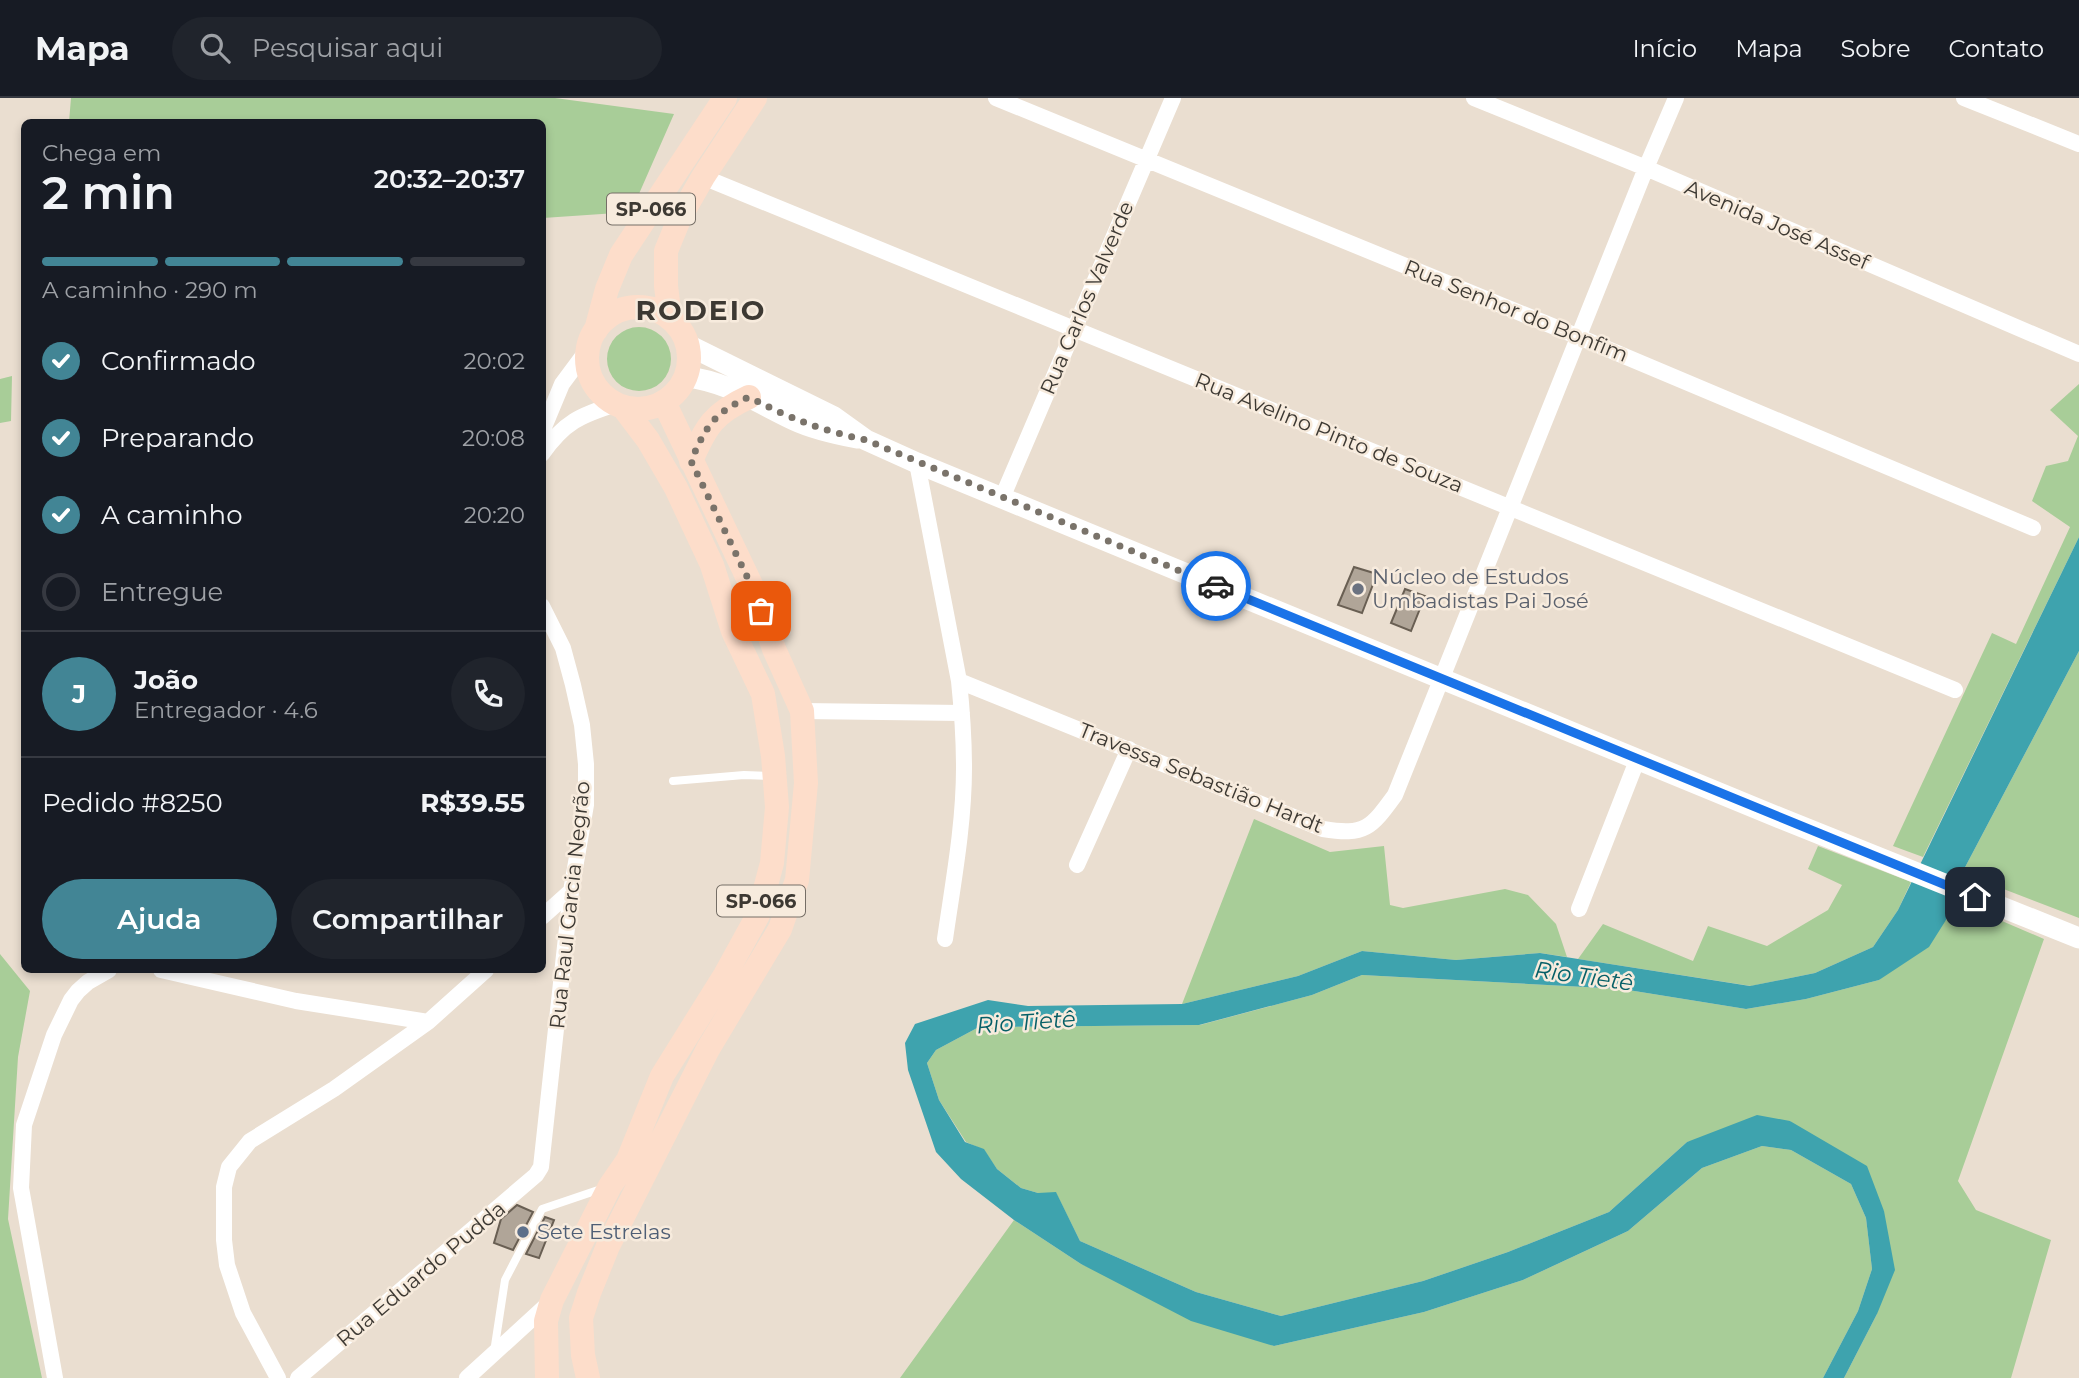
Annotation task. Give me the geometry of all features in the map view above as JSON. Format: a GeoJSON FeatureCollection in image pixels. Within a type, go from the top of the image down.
{"type":"FeatureCollection","features":[{"type":"Feature","properties":{"kind":"main road","name":"SP-066"},"geometry":{"type":"LineString","coordinates":[[592,339],[607,289],[621,255],[724,98]]}},
{"type":"Feature","properties":{"kind":"main road","name":"SP-066"},"geometry":{"type":"LineString","coordinates":[[670,318],[666,251],[680,217],[703,177],[755,98]]}},
{"type":"Feature","properties":{"kind":"main road"},"geometry":{"type":"LineString","coordinates":[[639,306],[656,309],[670,318],[682,330],[688,345],[690,362],[680,388],[664,402],[644,409],[619,406],[602,395],[587,365],[592,339],[607,317],[622,309],[639,306]]}},
{"type":"Feature","properties":{"kind":"main road"},"geometry":{"type":"LineString","coordinates":[[688,345],[834,417],[866,440],[917,463],[2079,938]]}},
{"type":"Feature","properties":{"kind":"main road"},"geometry":{"type":"LineString","coordinates":[[686,377],[724,385],[797,421],[866,440]]}},
{"type":"Feature","properties":{"kind":"main road"},"geometry":{"type":"LineString","coordinates":[[691,461],[710,422],[727,407],[749,397]]}},
{"type":"Feature","properties":{"kind":"main road","name":"SP-066"},"geometry":{"type":"LineString","coordinates":[[588,1378],[583,1355],[582,1318],[608,1246],[708,1049],[780,929],[797,880],[806,783],[802,711],[774,649],[754,591],[664,402]]}},
{"type":"Feature","properties":{"kind":"main road","name":"SP-066"},"geometry":{"type":"LineString","coordinates":[[547,1378],[546,1321],[552,1300],[610,1186],[628,1160],[662,1076],[725,975],[758,915],[772,863],[777,807],[773,756],[763,694],[733,631],[712,565],[665,469],[648,440],[619,406]]}},
{"type":"Feature","properties":{"kind":"street","name":"Rua Senhor do Bonfim"},"geometry":{"type":"LineString","coordinates":[[996,98],[1579,337],[2033,528]]}},
{"type":"Feature","properties":{"kind":"street","name":"Rua Carlos Valverde"},"geometry":{"type":"LineString","coordinates":[[1002,498],[1172,98]]}},
{"type":"Feature","properties":{"kind":"street","name":"Avenida José Assef"},"geometry":{"type":"LineString","coordinates":[[1474,98],[1646,168],[2079,354]]}},
{"type":"Feature","properties":{"kind":"street","name":"Travessa Sebastião Hardt"},"geometry":{"type":"LineString","coordinates":[[959,681],[1323,829],[1347,833],[1365,828],[1382,813],[1395,794],[1676,98]]}},
{"type":"Feature","properties":{"kind":"street"},"geometry":{"type":"LineString","coordinates":[[1964,98],[2079,144]]}},
{"type":"Feature","properties":{"kind":"street","name":"Rua Avelino Pinto de Souza"},"geometry":{"type":"LineString","coordinates":[[703,177],[1955,690]]}},
{"type":"Feature","properties":{"kind":"street"},"geometry":{"type":"LineString","coordinates":[[546,422],[562,384],[592,339]]}},
{"type":"Feature","properties":{"kind":"street"},"geometry":{"type":"LineString","coordinates":[[546,449],[566,425],[590,412],[619,406]]}},
{"type":"Feature","properties":{"kind":"street"},"geometry":{"type":"LineString","coordinates":[[917,463],[959,681],[962,713],[964,768],[960,836],[945,939]]}},
{"type":"Feature","properties":{"kind":"street","name":"Rua Raul Garcia Negrão"},"geometry":{"type":"LineString","coordinates":[[541,1167],[571,891],[586,805],[583,738],[573,685],[562,648],[546,614]]}},
{"type":"Feature","properties":{"kind":"street"},"geometry":{"type":"LineString","coordinates":[[802,711],[962,713]]}},
{"type":"Feature","properties":{"kind":"street"},"geometry":{"type":"LineString","coordinates":[[1077,864],[1129,748]]}},
{"type":"Feature","properties":{"kind":"street"},"geometry":{"type":"LineString","coordinates":[[1579,909],[1637,758]]}},
{"type":"Feature","properties":{"kind":"street"},"geometry":{"type":"LineString","coordinates":[[546,913],[571,891]]}},
{"type":"Feature","properties":{"kind":"street"},"geometry":{"type":"LineString","coordinates":[[55,1378],[21,1188],[24,1125],[54,1035],[71,1000],[88,982],[104,973]]}},
{"type":"Feature","properties":{"kind":"street"},"geometry":{"type":"LineString","coordinates":[[174,973],[296,1002],[428,1022]]}},
{"type":"Feature","properties":{"kind":"street"},"geometry":{"type":"LineString","coordinates":[[278,1378],[243,1313],[227,1265],[223,1240],[224,1187],[229,1167],[250,1141],[334,1089],[428,1022],[483,973]]}},
{"type":"Feature","properties":{"kind":"street","name":"Rua Eduardo Pudda"},"geometry":{"type":"LineString","coordinates":[[298,1378],[536,1175],[541,1167]]}},
{"type":"Feature","properties":{"kind":"street"},"geometry":{"type":"LineString","coordinates":[[467,1378],[552,1300]]}},
{"type":"Feature","properties":{"kind":"lane"},"geometry":{"type":"LineString","coordinates":[[673,781],[744,775],[773,776]]}},
{"type":"Feature","properties":{"kind":"lane"},"geometry":{"type":"LineString","coordinates":[[493,1356],[505,1280],[542,1209],[610,1186]]}},
{"type":"Feature","properties":{"kind":"green space"},"geometry":{"type":"Polygon","coordinates":[[[71,98],[555,98],[674,114],[631,212],[546,218],[546,119],[69,119],[71,98]]]}},
{"type":"Feature","properties":{"kind":"green space"},"geometry":{"type":"Polygon","coordinates":[[[639,327],[662,336],[671,359],[662,382],[639,391],[616,382],[607,359],[616,336],[639,327]]]}},
{"type":"Feature","properties":{"kind":"green space"},"geometry":{"type":"Polygon","coordinates":[[[12,376],[11,421],[0,423],[0,379],[12,376]]]}},
{"type":"Feature","properties":{"kind":"green space"},"geometry":{"type":"Polygon","coordinates":[[[2079,384],[2079,537],[1923,857],[1893,846],[1992,633],[2016,644],[2070,527],[2032,501],[2046,466],[2068,461],[2078,436],[2050,410],[2079,384]]]}},
{"type":"Feature","properties":{"kind":"green space"},"geometry":{"type":"Polygon","coordinates":[[[2079,651],[2079,918],[1962,873],[2079,651]]]}},
{"type":"Feature","properties":{"kind":"green space"},"geometry":{"type":"Polygon","coordinates":[[[1254,819],[1330,852],[1384,846],[1390,905],[1403,908],[1505,889],[1528,895],[1556,924],[1567,957],[1540,953],[1456,960],[1362,951],[1298,976],[1182,1004],[1254,819]]]}},
{"type":"Feature","properties":{"kind":"green space"},"geometry":{"type":"Polygon","coordinates":[[[1818,846],[1911,882],[1898,910],[1873,947],[1815,973],[1751,986],[1578,959],[1603,924],[1693,961],[1708,926],[1767,946],[1828,910],[1842,885],[1808,869],[1818,846]]]}},
{"type":"Feature","properties":{"kind":"green space"},"geometry":{"type":"Polygon","coordinates":[[[1953,900],[2044,939],[1958,1181],[1976,1210],[2051,1240],[2011,1378],[1844,1378],[1877,1314],[1884,1211],[1790,1121],[1687,1142],[1609,1212],[1508,1252],[1423,1281],[1281,1316],[1196,1292],[1080,1241],[1056,1193],[1038,1193],[1021,1188],[997,1169],[984,1150],[966,1142],[939,1100],[927,1063],[936,1050],[979,1027],[1200,1025],[1312,995],[1362,975],[1622,989],[1746,1009],[1806,999],[1879,980],[1946,920],[1953,900]]]}},
{"type":"Feature","properties":{"kind":"green space"},"geometry":{"type":"Polygon","coordinates":[[[0,954],[30,991],[18,1057],[8,1219],[42,1378],[0,1378],[0,954]]]}},
{"type":"Feature","properties":{"kind":"green space"},"geometry":{"type":"Polygon","coordinates":[[[1762,1146],[1791,1150],[1851,1184],[1866,1218],[1872,1269],[1858,1311],[1823,1378],[900,1378],[1014,1220],[1081,1264],[1274,1346],[1424,1312],[1523,1280],[1628,1231],[1702,1168],[1762,1146]]]}},
{"type":"Feature","properties":{"kind":"water","name":"Rio Tietê"},"geometry":{"type":"Polygon","coordinates":[[[2079,537],[2079,651],[1962,873],[1946,920],[1929,947],[1879,980],[1806,999],[1746,1009],[1622,989],[1362,975],[1312,995],[1199,1025],[979,1027],[936,1050],[927,1063],[939,1100],[965,1142],[984,1149],[997,1169],[1021,1188],[1038,1193],[1056,1192],[1080,1241],[1196,1292],[1281,1316],[1423,1281],[1508,1252],[1609,1212],[1687,1142],[1757,1115],[1790,1121],[1867,1166],[1884,1211],[1895,1270],[1877,1314],[1844,1378],[1823,1378],[1858,1311],[1872,1269],[1866,1218],[1851,1184],[1791,1150],[1762,1146],[1702,1168],[1628,1231],[1523,1280],[1424,1312],[1274,1346],[1191,1321],[1081,1264],[1014,1220],[961,1179],[936,1152],[908,1070],[905,1043],[915,1024],[988,1000],[1028,1006],[1182,1004],[1298,976],[1362,951],[1456,960],[1540,953],[1750,986],[1815,973],[1873,947],[1898,910],[2079,537]]]}},
{"type":"Feature","properties":{"kind":"building","name":"Núcleo de Estudos Umbadistas Pai José"},"geometry":{"type":"Polygon","coordinates":[[[1354,567],[1377,574],[1362,613],[1338,605],[1354,567]]]}},
{"type":"Feature","properties":{"kind":"building"},"geometry":{"type":"Polygon","coordinates":[[[1405,589],[1425,596],[1411,631],[1391,623],[1405,589]]]}},
{"type":"Feature","properties":{"kind":"building"},"geometry":{"type":"Polygon","coordinates":[[[517,1205],[533,1212],[513,1250],[494,1243],[501,1219],[517,1205]]]}},
{"type":"Feature","properties":{"kind":"building"},"geometry":{"type":"Polygon","coordinates":[[[545,1217],[554,1220],[539,1258],[526,1254],[545,1217]]]}},
{"type":"Feature","properties":{"kind":"way so far"},"geometry":{"type":"LineString","coordinates":[[761,611],[754,591],[691,461],[710,422],[727,407],[749,397],[797,421],[866,440],[1216,586]]}},
{"type":"Feature","properties":{"kind":"place","name":"Núcleo de Estudos Umbadistas Pai José"},"geometry":{"type":"Point","coordinates":[1358,589]}},
{"type":"Feature","properties":{"kind":"place","name":"Sete Estrelas"},"geometry":{"type":"Point","coordinates":[523,1232]}},
{"type":"Feature","properties":{"kind":"district","name":"RODEIO"},"geometry":{"type":"Point","coordinates":[701,310]}},
{"type":"Feature","properties":{"kind":"route"},"geometry":{"type":"LineString","coordinates":[[1216,586],[1975,897]]}}]}
